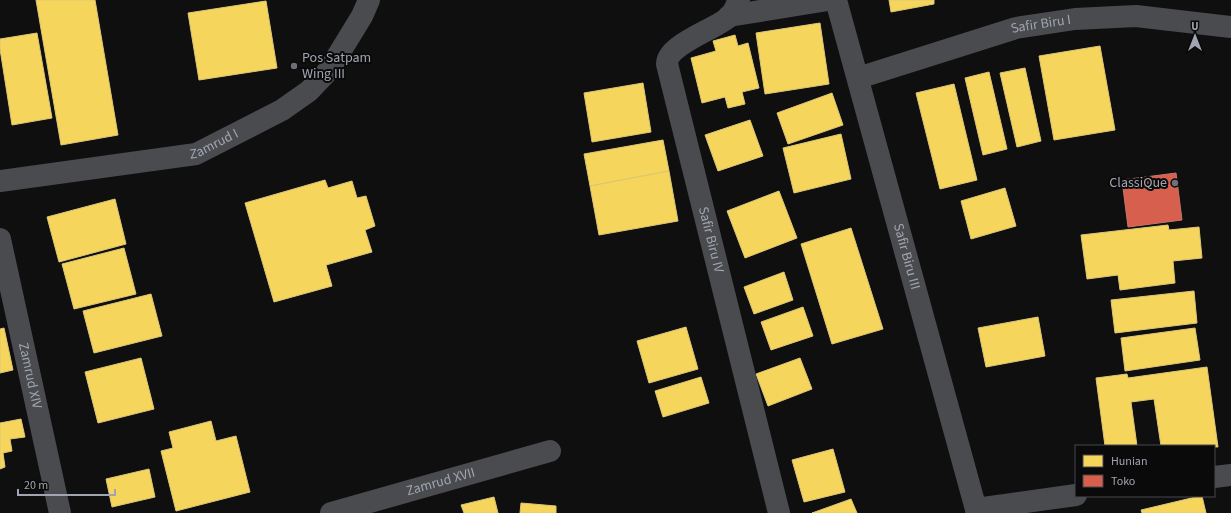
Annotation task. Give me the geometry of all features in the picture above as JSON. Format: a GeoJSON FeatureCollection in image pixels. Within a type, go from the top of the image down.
{"type":"FeatureCollection","features":[{"type":"Feature","properties":{"kind":"street","name":"Zamrud I"},"geometry":{"type":"LineString","coordinates":[[0,181],[196,154],[282,110],[309,91],[329,70],[362,16],[369,0]]}},
{"type":"Feature","properties":{"kind":"street"},"geometry":{"type":"LineString","coordinates":[[734,8],[828,0]]}},
{"type":"Feature","properties":{"kind":"street","name":"Safir Biru III"},"geometry":{"type":"LineString","coordinates":[[836,0],[976,511]]}},
{"type":"Feature","properties":{"kind":"street","name":"Safir Biru IV"},"geometry":{"type":"LineString","coordinates":[[734,8],[677,48],[669,55],[667,64],[779,513]]}},
{"type":"Feature","properties":{"kind":"street","name":"Safir Biru I"},"geometry":{"type":"LineString","coordinates":[[858,78],[1016,28],[1075,19],[1136,16],[1231,27]]}},
{"type":"Feature","properties":{"kind":"street","name":"Zamrud XIV"},"geometry":{"type":"LineString","coordinates":[[0,239],[60,513]]}},
{"type":"Feature","properties":{"kind":"street","name":"Zamrud XVII"},"geometry":{"type":"LineString","coordinates":[[331,513],[550,451]]}},
{"type":"Feature","properties":{"kind":"street"},"geometry":{"type":"LineString","coordinates":[[1215,476],[1231,475]]}},
{"type":"Feature","properties":{"kind":"street"},"geometry":{"type":"LineString","coordinates":[[976,511],[1075,495]]}},
{"type":"Feature","properties":{"kind":"building: Hunian"},"geometry":{"type":"Polygon","coordinates":[[[36,0],[95,0],[118,135],[61,145],[36,0]]]}},
{"type":"Feature","properties":{"kind":"building: Hunian"},"geometry":{"type":"Polygon","coordinates":[[[889,0],[934,0],[934,4],[891,12],[889,0]]]}},
{"type":"Feature","properties":{"kind":"building: Hunian"},"geometry":{"type":"Polygon","coordinates":[[[266,1],[277,68],[199,80],[188,13],[266,1]]]}},
{"type":"Feature","properties":{"kind":"building: Hunian"},"geometry":{"type":"Polygon","coordinates":[[[820,23],[829,84],[765,94],[756,33],[820,23]]]}},
{"type":"Feature","properties":{"kind":"building: Hunian"},"geometry":{"type":"Polygon","coordinates":[[[37,33],[52,118],[12,125],[0,49],[0,39],[37,33]]]}},
{"type":"Feature","properties":{"kind":"building: Hunian"},"geometry":{"type":"Polygon","coordinates":[[[735,35],[738,46],[748,43],[759,88],[742,92],[745,104],[728,108],[725,97],[702,103],[691,58],[716,51],[713,41],[735,35]]]}},
{"type":"Feature","properties":{"kind":"building: Hunian"},"geometry":{"type":"Polygon","coordinates":[[[1100,46],[1115,130],[1054,140],[1039,56],[1100,46]]]}},
{"type":"Feature","properties":{"kind":"building: Hunian"},"geometry":{"type":"Polygon","coordinates":[[[1025,68],[1041,141],[1017,147],[1000,73],[1025,68]]]}},
{"type":"Feature","properties":{"kind":"building: Hunian"},"geometry":{"type":"Polygon","coordinates":[[[989,72],[1007,149],[983,155],[965,78],[989,72]]]}},
{"type":"Feature","properties":{"kind":"building: Hunian"},"geometry":{"type":"Polygon","coordinates":[[[643,83],[651,132],[592,142],[584,93],[643,83]]]}},
{"type":"Feature","properties":{"kind":"building: Hunian"},"geometry":{"type":"Polygon","coordinates":[[[954,84],[977,180],[940,189],[916,93],[954,84]]]}},
{"type":"Feature","properties":{"kind":"building: Hunian"},"geometry":{"type":"Polygon","coordinates":[[[832,93],[843,125],[788,144],[777,113],[832,93]]]}},
{"type":"Feature","properties":{"kind":"building: Hunian"},"geometry":{"type":"Polygon","coordinates":[[[750,120],[763,156],[718,171],[705,135],[750,120]]]}},
{"type":"Feature","properties":{"kind":"building: Hunian"},"geometry":{"type":"Polygon","coordinates":[[[841,134],[851,179],[794,193],[783,148],[841,134]]]}},
{"type":"Feature","properties":{"kind":"building: Hunian"},"geometry":{"type":"Polygon","coordinates":[[[663,140],[669,171],[590,186],[584,154],[663,140]]]}},
{"type":"Feature","properties":{"kind":"building: Hunian"},"geometry":{"type":"Polygon","coordinates":[[[669,171],[678,221],[599,235],[590,186],[669,171]]]}},
{"type":"Feature","properties":{"kind":"building: Hunian"},"geometry":{"type":"Polygon","coordinates":[[[325,180],[328,188],[352,181],[357,198],[366,196],[375,226],[365,230],[372,252],[326,265],[332,286],[274,302],[245,203],[325,180]]]}},
{"type":"Feature","properties":{"kind":"building: Hunian"},"geometry":{"type":"Polygon","coordinates":[[[1005,188],[1016,226],[971,239],[961,201],[1005,188]]]}},
{"type":"Feature","properties":{"kind":"building: Hunian"},"geometry":{"type":"Polygon","coordinates":[[[779,191],[797,238],[745,258],[727,211],[779,191]]]}},
{"type":"Feature","properties":{"kind":"building: Hunian"},"geometry":{"type":"Polygon","coordinates":[[[115,199],[126,244],[59,262],[47,217],[115,199]]]}},
{"type":"Feature","properties":{"kind":"building: Hunian"},"geometry":{"type":"Polygon","coordinates":[[[1168,225],[1169,230],[1199,227],[1202,258],[1173,261],[1175,283],[1120,290],[1118,275],[1087,279],[1081,235],[1168,225]]]}},
{"type":"Feature","properties":{"kind":"building: Hunian"},"geometry":{"type":"Polygon","coordinates":[[[851,228],[883,329],[832,344],[801,244],[851,228]]]}},
{"type":"Feature","properties":{"kind":"building: Hunian"},"geometry":{"type":"Polygon","coordinates":[[[124,248],[136,294],[74,309],[62,264],[124,248]]]}},
{"type":"Feature","properties":{"kind":"building: Hunian"},"geometry":{"type":"Polygon","coordinates":[[[784,272],[793,300],[754,314],[744,287],[784,272]]]}},
{"type":"Feature","properties":{"kind":"building: Hunian"},"geometry":{"type":"Polygon","coordinates":[[[1194,291],[1197,323],[1115,333],[1111,300],[1194,291]]]}},
{"type":"Feature","properties":{"kind":"building: Hunian"},"geometry":{"type":"Polygon","coordinates":[[[151,294],[162,336],[94,353],[83,311],[151,294]]]}},
{"type":"Feature","properties":{"kind":"building: Hunian"},"geometry":{"type":"Polygon","coordinates":[[[803,307],[813,336],[771,350],[761,322],[803,307]]]}},
{"type":"Feature","properties":{"kind":"building: Hunian"},"geometry":{"type":"Polygon","coordinates":[[[1038,317],[1045,356],[986,367],[978,328],[1038,317]]]}},
{"type":"Feature","properties":{"kind":"building: Hunian"},"geometry":{"type":"Polygon","coordinates":[[[686,327],[698,369],[649,383],[637,341],[686,327]]]}},
{"type":"Feature","properties":{"kind":"building: Hunian"},"geometry":{"type":"Polygon","coordinates":[[[4,328],[13,370],[0,373],[0,329],[4,328]]]}},
{"type":"Feature","properties":{"kind":"building: Hunian"},"geometry":{"type":"Polygon","coordinates":[[[1195,328],[1200,360],[1125,371],[1121,338],[1195,328]]]}},
{"type":"Feature","properties":{"kind":"building: Hunian"},"geometry":{"type":"Polygon","coordinates":[[[141,358],[154,409],[98,423],[85,372],[141,358]]]}},
{"type":"Feature","properties":{"kind":"building: Hunian"},"geometry":{"type":"Polygon","coordinates":[[[800,358],[812,389],[768,406],[756,374],[800,358]]]}},
{"type":"Feature","properties":{"kind":"building: Hunian"},"geometry":{"type":"Polygon","coordinates":[[[1207,367],[1218,447],[1215,447],[1215,445],[1161,445],[1154,399],[1131,402],[1137,445],[1105,445],[1096,378],[1127,374],[1128,378],[1207,367]]]}},
{"type":"Feature","properties":{"kind":"building: Hunian"},"geometry":{"type":"Polygon","coordinates":[[[701,377],[709,403],[663,417],[655,391],[701,377]]]}},
{"type":"Feature","properties":{"kind":"building: Hunian"},"geometry":{"type":"Polygon","coordinates":[[[21,419],[25,437],[10,439],[12,451],[3,453],[5,467],[0,469],[0,423],[21,419]]]}},
{"type":"Feature","properties":{"kind":"building: Hunian"},"geometry":{"type":"Polygon","coordinates":[[[211,421],[216,441],[236,436],[250,492],[176,511],[161,451],[173,448],[169,432],[211,421]]]}},
{"type":"Feature","properties":{"kind":"building: Hunian"},"geometry":{"type":"Polygon","coordinates":[[[833,449],[845,492],[804,502],[792,460],[833,449]]]}},
{"type":"Feature","properties":{"kind":"building: Hunian"},"geometry":{"type":"Polygon","coordinates":[[[149,469],[155,497],[112,507],[106,479],[149,469]]]}},
{"type":"Feature","properties":{"kind":"building: Hunian"},"geometry":{"type":"Polygon","coordinates":[[[494,497],[498,513],[464,513],[461,505],[494,497]]]}},
{"type":"Feature","properties":{"kind":"building: Hunian"},"geometry":{"type":"Polygon","coordinates":[[[1196,497],[1202,497],[1206,513],[1142,513],[1141,510],[1196,497]]]}},
{"type":"Feature","properties":{"kind":"building: Hunian"},"geometry":{"type":"Polygon","coordinates":[[[851,499],[857,513],[812,513],[851,499]]]}},
{"type":"Feature","properties":{"kind":"building: Hunian"},"geometry":{"type":"Polygon","coordinates":[[[521,503],[556,506],[556,513],[520,513],[521,503]]]}},
{"type":"Feature","properties":{"kind":"building: Toko"},"geometry":{"type":"Polygon","coordinates":[[[1176,173],[1182,220],[1128,227],[1122,180],[1176,173]]]}},
{"type":"Feature","properties":{"kind":"place","name":"Pos Satpam Wing III"},"geometry":{"type":"Point","coordinates":[294,66]}},
{"type":"Feature","properties":{"kind":"place","name":"ClassiQue"},"geometry":{"type":"Point","coordinates":[1175,183]}}]}
